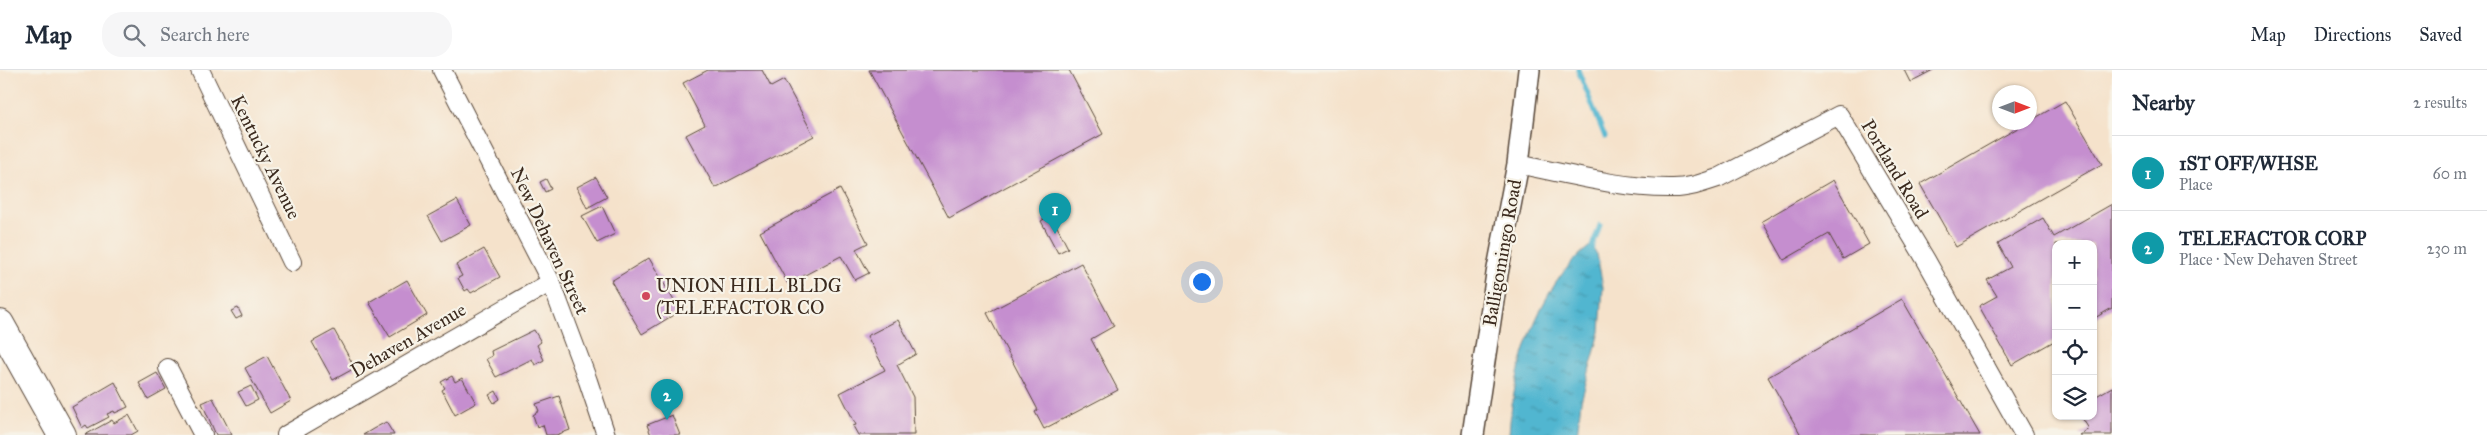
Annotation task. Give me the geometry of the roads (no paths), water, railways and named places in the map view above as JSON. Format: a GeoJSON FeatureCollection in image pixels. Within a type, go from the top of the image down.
{"type":"FeatureCollection","features":[{"type":"Feature","properties":{"kind":"main road"},"geometry":{"type":"LineString","coordinates":[[0,324],[62,435]]}},
{"type":"Feature","properties":{"kind":"street","name":"Kentucky Avenue"},"geometry":{"type":"LineString","coordinates":[[200,70],[292,262]]}},
{"type":"Feature","properties":{"kind":"street","name":"New Dehaven Street"},"geometry":{"type":"LineString","coordinates":[[442,70],[551,282],[606,435]]}},
{"type":"Feature","properties":{"kind":"street","name":"Balligomingo Road"},"geometry":{"type":"LineString","coordinates":[[1473,435],[1497,274],[1518,164],[1529,70]]}},
{"type":"Feature","properties":{"kind":"street","name":"Portland Road"},"geometry":{"type":"LineString","coordinates":[[1518,164],[1644,187],[1674,188],[1696,185],[1718,178],[1839,115],[1926,260],[2024,435]]}},
{"type":"Feature","properties":{"kind":"street","name":"Dehaven Avenue"},"geometry":{"type":"LineString","coordinates":[[286,435],[551,282]]}},
{"type":"Feature","properties":{"kind":"street"},"geometry":{"type":"LineString","coordinates":[[168,368],[204,435]]}},
{"type":"Feature","properties":{"kind":"water"},"geometry":{"type":"Polygon","coordinates":[[[1590,246],[1597,254],[1603,287],[1600,332],[1581,401],[1577,435],[1509,435],[1511,411],[1522,358],[1542,306],[1572,262],[1590,246]]]}},
{"type":"Feature","properties":{"kind":"waterway"},"geometry":{"type":"LineString","coordinates":[[1578,70],[1605,137]]}},
{"type":"Feature","properties":{"kind":"waterway"},"geometry":{"type":"LineString","coordinates":[[1590,253],[1600,225]]}},
{"type":"Feature","properties":{"kind":"place","name":"1ST OFF/WHSE"},"geometry":{"type":"Point","coordinates":[1055,234]}},
{"type":"Feature","properties":{"kind":"place","name":"UNION HILL BLDG (TELEFACTOR CO"},"geometry":{"type":"Point","coordinates":[646,296]}},
{"type":"Feature","properties":{"kind":"place","name":"TELEFACTOR CORP"},"geometry":{"type":"Point","coordinates":[667,420]}}]}
